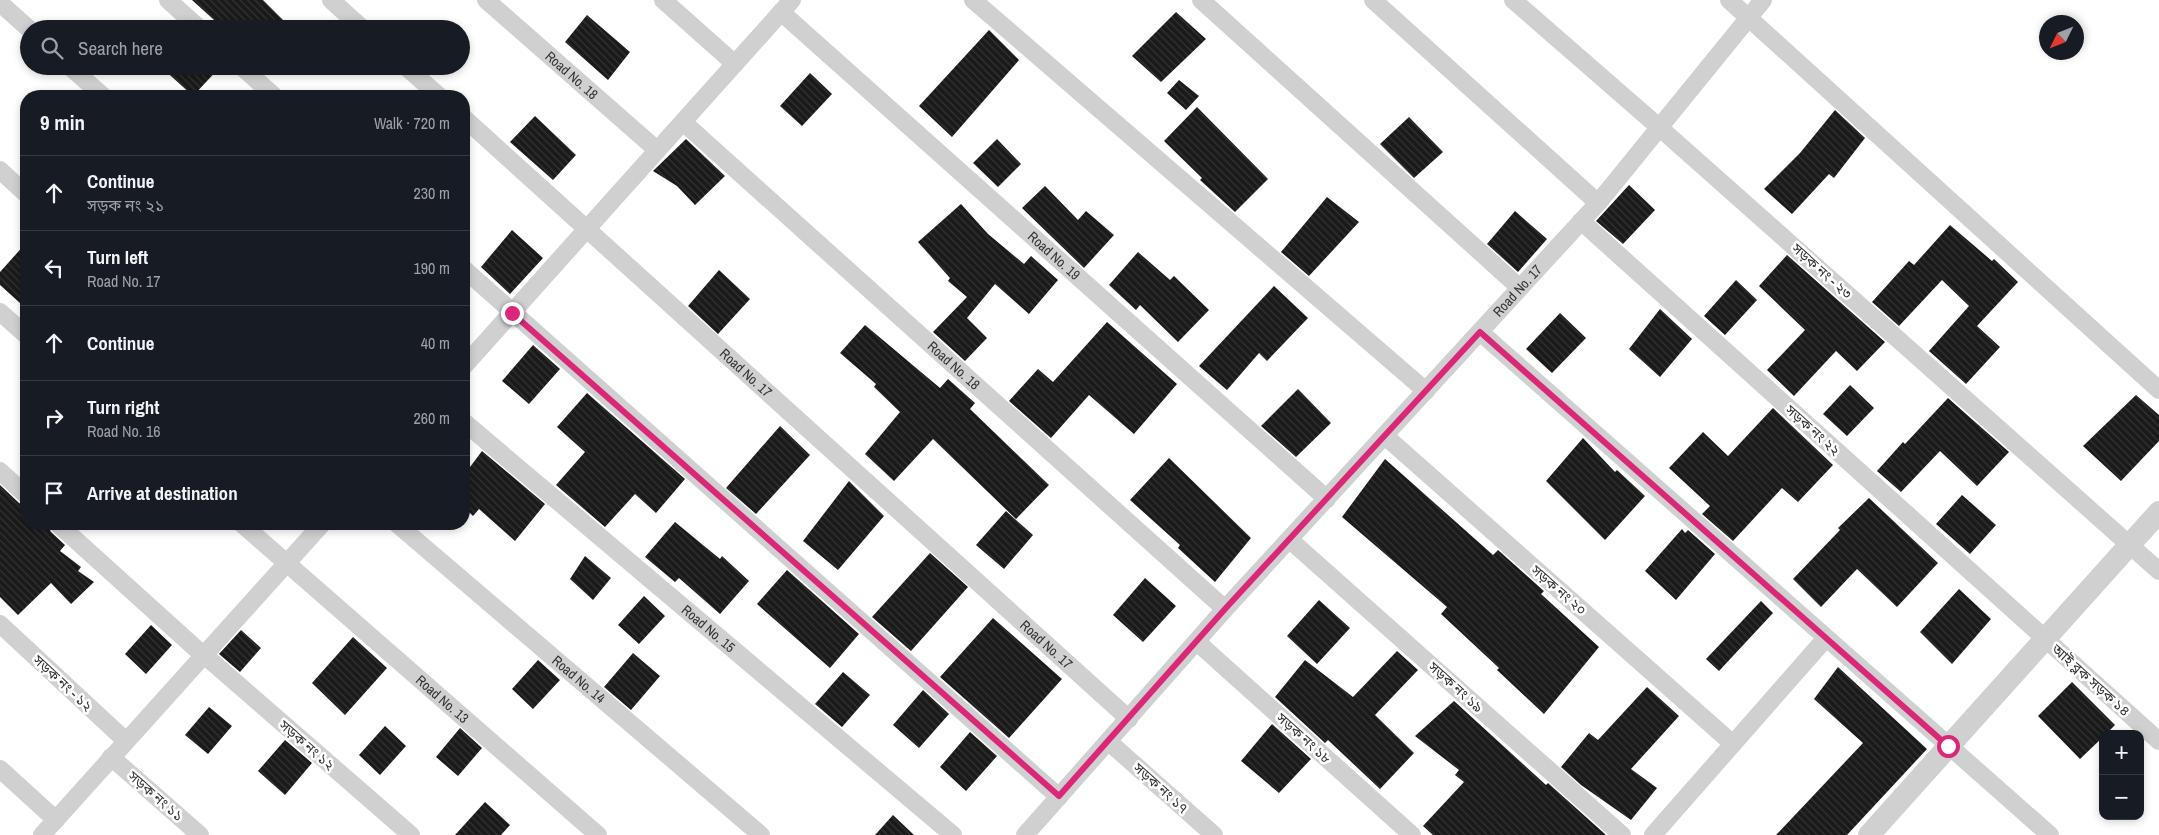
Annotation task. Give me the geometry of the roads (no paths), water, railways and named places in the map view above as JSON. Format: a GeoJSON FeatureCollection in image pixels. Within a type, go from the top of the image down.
{"type":"FeatureCollection","features":[{"type":"Feature","properties":{"kind":"street"},"geometry":{"type":"LineString","coordinates":[[168,0],[190,20]]}},
{"type":"Feature","properties":{"kind":"street"},"geometry":{"type":"LineString","coordinates":[[331,0],[353,20]]}},
{"type":"Feature","properties":{"kind":"street","name":"Road No. 18"},"geometry":{"type":"LineString","coordinates":[[486,0],[657,150]]}},
{"type":"Feature","properties":{"kind":"street"},"geometry":{"type":"LineString","coordinates":[[663,0],[735,64]]}},
{"type":"Feature","properties":{"kind":"street"},"geometry":{"type":"LineString","coordinates":[[973,0],[1426,391]]}},
{"type":"Feature","properties":{"kind":"street"},"geometry":{"type":"LineString","coordinates":[[1201,0],[1520,288]]}},
{"type":"Feature","properties":{"kind":"street"},"geometry":{"type":"LineString","coordinates":[[1373,0],[1598,203]]}},
{"type":"Feature","properties":{"kind":"street","name":"সড়ক নং - ২৩"},"geometry":{"type":"LineString","coordinates":[[1513,0],[2159,571]]}},
{"type":"Feature","properties":{"kind":"street"},"geometry":{"type":"LineString","coordinates":[[1729,0],[2159,390]]}},
{"type":"Feature","properties":{"kind":"street","name":"Road No. 17"},"geometry":{"type":"LineString","coordinates":[[470,123],[1129,719],[1225,609],[1598,203],[1764,0]]}},
{"type":"Feature","properties":{"kind":"street"},"geometry":{"type":"LineString","coordinates":[[0,3],[20,21]]}},
{"type":"Feature","properties":{"kind":"street"},"geometry":{"type":"LineString","coordinates":[[470,359],[787,6]]}},
{"type":"Feature","properties":{"kind":"street","name":"Road No. 19"},"geometry":{"type":"LineString","coordinates":[[787,6],[1327,499]]}},
{"type":"Feature","properties":{"kind":"street"},"geometry":{"type":"LineString","coordinates":[[80,75],[96,90]]}},
{"type":"Feature","properties":{"kind":"street"},"geometry":{"type":"LineString","coordinates":[[251,75],[267,90]]}},
{"type":"Feature","properties":{"kind":"street"},"geometry":{"type":"LineString","coordinates":[[415,75],[432,90]]}},
{"type":"Feature","properties":{"kind":"street","name":"Road No. 18"},"geometry":{"type":"LineString","coordinates":[[683,122],[1225,609]]}},
{"type":"Feature","properties":{"kind":"street"},"geometry":{"type":"LineString","coordinates":[[0,170],[20,188]]}},
{"type":"Feature","properties":{"kind":"street","name":"সড়ক নং ২২"},"geometry":{"type":"LineString","coordinates":[[1581,221],[2045,639]]}},
{"type":"Feature","properties":{"kind":"street"},"geometry":{"type":"LineString","coordinates":[[470,274],[1059,796]]}},
{"type":"Feature","properties":{"kind":"street"},"geometry":{"type":"LineString","coordinates":[[0,312],[20,330]]}},
{"type":"Feature","properties":{"kind":"street"},"geometry":{"type":"LineString","coordinates":[[1480,332],[2050,835]]}},
{"type":"Feature","properties":{"kind":"street","name":"Road No. 15"},"geometry":{"type":"LineString","coordinates":[[470,427],[953,835]]}},
{"type":"Feature","properties":{"kind":"street","name":"সড়ক নং ২০"},"geometry":{"type":"LineString","coordinates":[[1385,436],[1733,744]]}},
{"type":"Feature","properties":{"kind":"street"},"geometry":{"type":"LineString","coordinates":[[0,471],[20,489]]}},
{"type":"Feature","properties":{"kind":"street"},"geometry":{"type":"LineString","coordinates":[[1869,835],[2159,512]]}},
{"type":"Feature","properties":{"kind":"street","name":"সড়ক নং ১২"},"geometry":{"type":"LineString","coordinates":[[65,530],[203,655],[410,835]]}},
{"type":"Feature","properties":{"kind":"street","name":"Road No. 13"},"geometry":{"type":"LineString","coordinates":[[249,530],[598,835]]}},
{"type":"Feature","properties":{"kind":"street"},"geometry":{"type":"LineString","coordinates":[[42,835],[317,530]]}},
{"type":"Feature","properties":{"kind":"street","name":"Road No. 14"},"geometry":{"type":"LineString","coordinates":[[404,530],[761,835]]}},
{"type":"Feature","properties":{"kind":"street","name":"সড়ক নং ১৯"},"geometry":{"type":"LineString","coordinates":[[1290,540],[1622,835]]}},
{"type":"Feature","properties":{"kind":"street","name":"সড়ক নং - ১২"},"geometry":{"type":"LineString","coordinates":[[0,624],[126,741]]}},
{"type":"Feature","properties":{"kind":"street"},"geometry":{"type":"LineString","coordinates":[[1653,835],[1826,638]]}},
{"type":"Feature","properties":{"kind":"street","name":"আই ব্লক সড়ক ১৪"},"geometry":{"type":"LineString","coordinates":[[2045,639],[2159,741]]}},
{"type":"Feature","properties":{"kind":"street","name":"সড়ক নং ১৮"},"geometry":{"type":"LineString","coordinates":[[1197,642],[1412,835]]}},
{"type":"Feature","properties":{"kind":"street"},"geometry":{"type":"LineString","coordinates":[[1025,835],[1129,719]]}},
{"type":"Feature","properties":{"kind":"street","name":"সড়ক নং ১৭"},"geometry":{"type":"LineString","coordinates":[[1109,742],[1214,835]]}},
{"type":"Feature","properties":{"kind":"street","name":"সড়ক নং ১১"},"geometry":{"type":"LineString","coordinates":[[112,757],[200,835]]}},
{"type":"Feature","properties":{"kind":"street"},"geometry":{"type":"LineString","coordinates":[[0,769],[56,820]]}}]}
